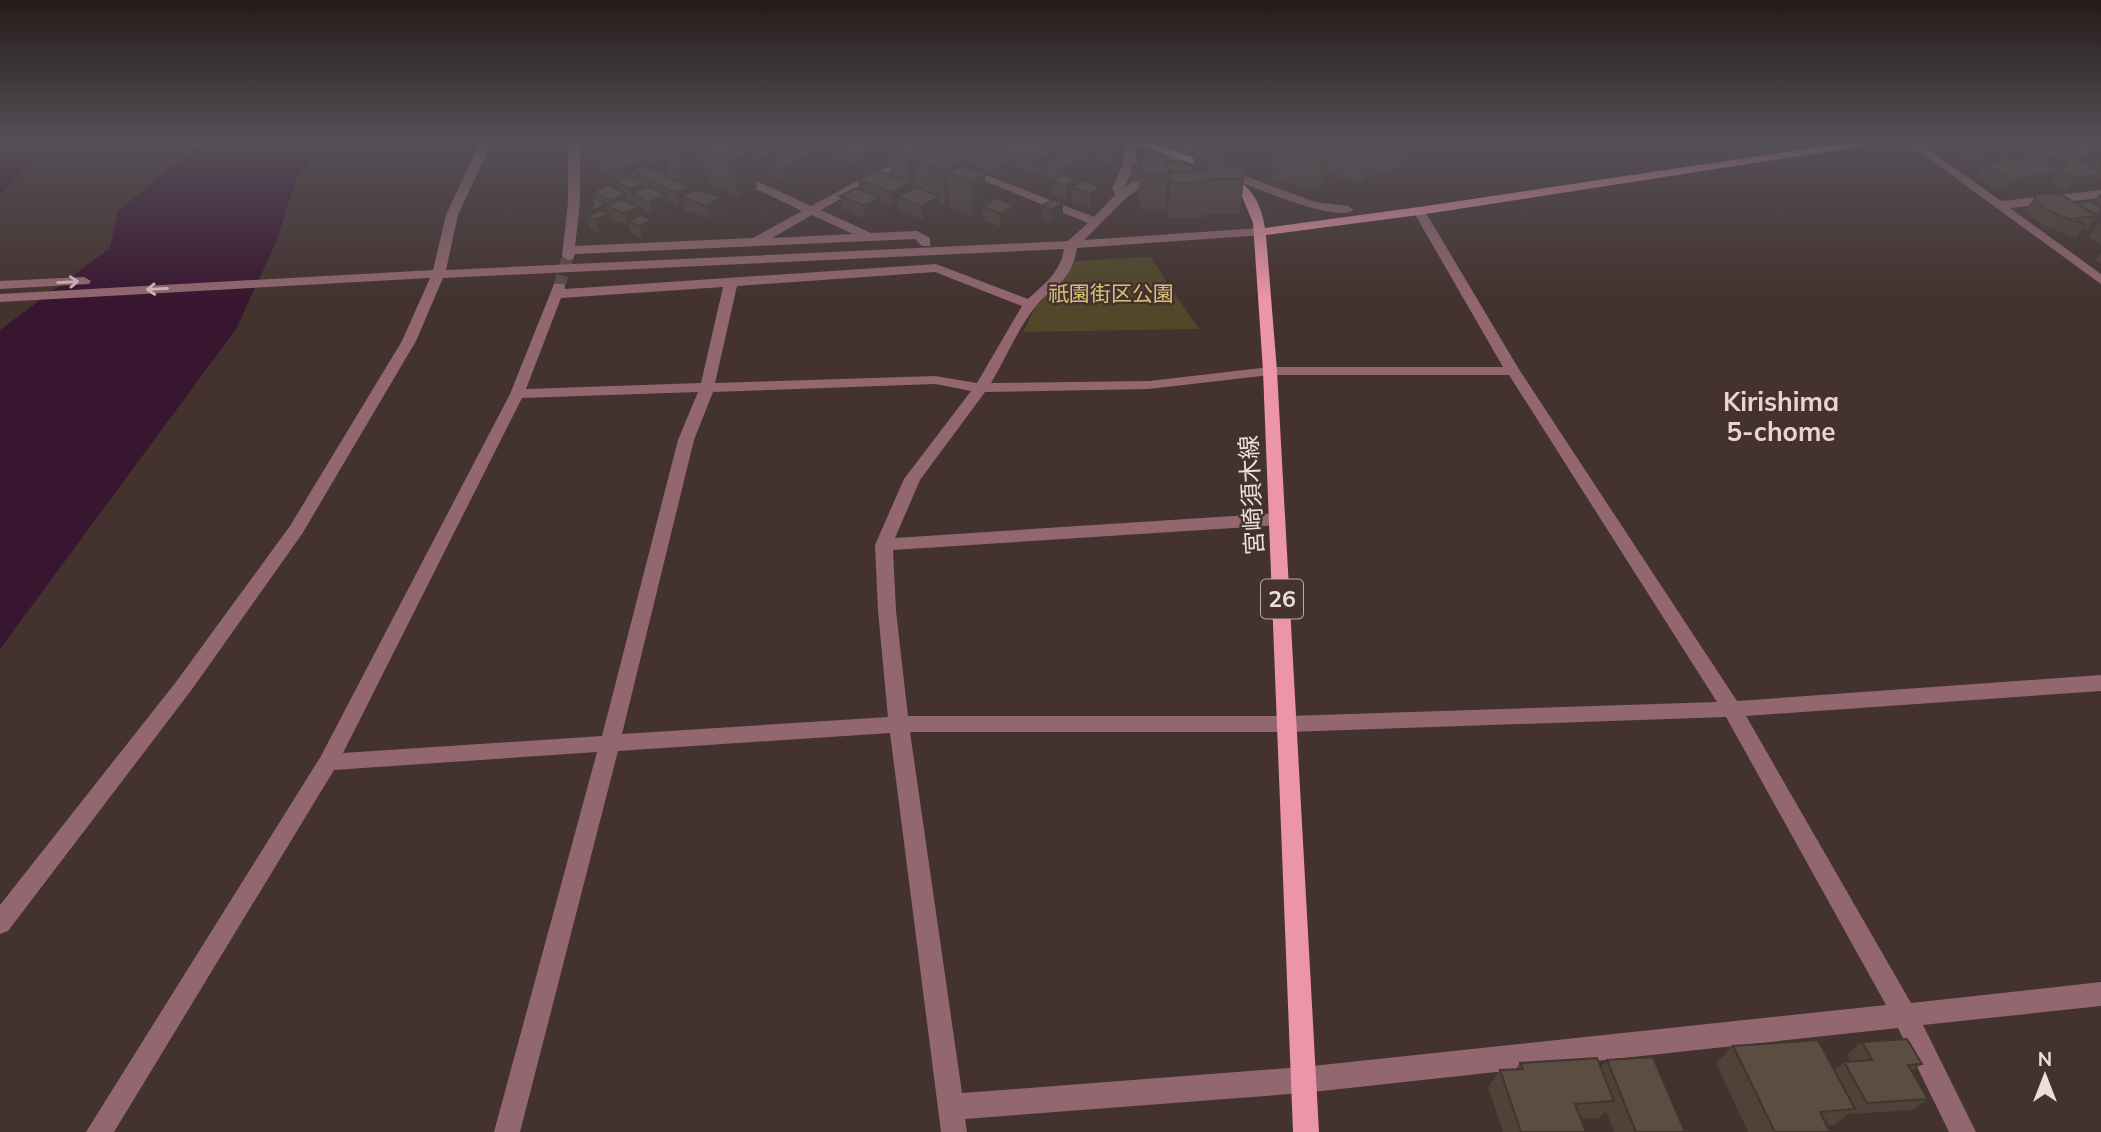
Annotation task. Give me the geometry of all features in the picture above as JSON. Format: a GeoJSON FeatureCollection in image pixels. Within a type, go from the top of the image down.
{"type":"FeatureCollection","features":[{"type":"Feature","properties":{"kind":"main road","name":"宮崎須木線"},"geometry":{"type":"LineString","coordinates":[[1247,195],[1260,227],[1270,371],[1289,724],[1306,1132]]}},
{"type":"Feature","properties":{"kind":"main road"},"geometry":{"type":"LineString","coordinates":[[1260,227],[1348,210],[1451,195]]}},
{"type":"Feature","properties":{"kind":"main road"},"geometry":{"type":"LineString","coordinates":[[1260,227],[1419,211],[1525,195]]}},
{"type":"Feature","properties":{"kind":"street"},"geometry":{"type":"LineString","coordinates":[[0,923],[183,687],[296,530],[409,341],[442,265],[452,215],[461,195]]}},
{"type":"Feature","properties":{"kind":"street"},"geometry":{"type":"LineString","coordinates":[[574,195],[569,253],[755,241],[917,235],[924,238],[930,248],[936,268]]}},
{"type":"Feature","properties":{"kind":"street"},"geometry":{"type":"LineString","coordinates":[[778,195],[870,238]]}},
{"type":"Feature","properties":{"kind":"street"},"geometry":{"type":"LineString","coordinates":[[755,241],[840,195]]}},
{"type":"Feature","properties":{"kind":"street"},"geometry":{"type":"LineString","coordinates":[[1027,195],[1094,221]]}},
{"type":"Feature","properties":{"kind":"street"},"geometry":{"type":"LineString","coordinates":[[1286,195],[1313,205],[1348,210]]}},
{"type":"Feature","properties":{"kind":"street"},"geometry":{"type":"LineString","coordinates":[[1986,195],[2099,277]]}},
{"type":"Feature","properties":{"kind":"street"},"geometry":{"type":"LineString","coordinates":[[2000,205],[2093,195]]}},
{"type":"Feature","properties":{"kind":"street"},"geometry":{"type":"LineString","coordinates":[[1121,196],[1094,221],[1087,233],[1071,245],[1068,262],[1060,277],[1030,304],[981,388],[912,479],[884,545],[887,611],[899,724],[953,1120],[2101,994]]}},
{"type":"Feature","properties":{"kind":"street"},"geometry":{"type":"LineString","coordinates":[[1419,211],[1513,371],[1732,709],[1905,1015],[1963,1132]]}},
{"type":"Feature","properties":{"kind":"street"},"geometry":{"type":"LineString","coordinates":[[930,248],[1087,233],[1260,227]]}},
{"type":"Feature","properties":{"kind":"street"},"geometry":{"type":"LineString","coordinates":[[0,285],[930,248],[1071,245],[1260,227]]}},
{"type":"Feature","properties":{"kind":"street"},"geometry":{"type":"LineString","coordinates":[[0,298],[495,265]]}},
{"type":"Feature","properties":{"kind":"street"},"geometry":{"type":"LineString","coordinates":[[99,1132],[328,762],[517,394],[558,290],[936,268],[1030,304]]}},
{"type":"Feature","properties":{"kind":"street"},"geometry":{"type":"LineString","coordinates":[[507,1132],[686,440],[707,388],[731,282]]}},
{"type":"Feature","properties":{"kind":"street"},"geometry":{"type":"LineString","coordinates":[[517,394],[935,380],[981,388],[1149,385],[1270,371],[1513,371]]}},
{"type":"Feature","properties":{"kind":"street"},"geometry":{"type":"LineString","coordinates":[[884,545],[1278,519]]}},
{"type":"Feature","properties":{"kind":"street"},"geometry":{"type":"LineString","coordinates":[[328,762],[899,724],[1289,724],[1732,709],[2101,683]]}},
{"type":"Feature","properties":{"kind":"green space","name":"祇園街区公園"},"geometry":{"type":"Polygon","coordinates":[[[1150,257],[1199,329],[1023,332],[1036,306],[1062,281],[1075,261],[1150,257]]]}},
{"type":"Feature","properties":{"kind":"shaded area"},"geometry":{"type":"Polygon","coordinates":[[[137,195],[291,195],[277,240],[236,329],[0,649],[0,330],[110,248],[118,210],[137,195]]]}},
{"type":"Feature","properties":{"kind":"building"},"geometry":{"type":"Polygon","coordinates":[[[598,195],[623,195],[611,201],[598,195]]]}},
{"type":"Feature","properties":{"kind":"building"},"geometry":{"type":"Polygon","coordinates":[[[636,195],[666,195],[649,202],[636,195]]]}},
{"type":"Feature","properties":{"kind":"building"},"geometry":{"type":"Polygon","coordinates":[[[714,195],[721,197],[706,206],[682,197],[714,195]]]}},
{"type":"Feature","properties":{"kind":"building"},"geometry":{"type":"Polygon","coordinates":[[[873,195],[880,198],[864,206],[840,196],[873,195]]]}},
{"type":"Feature","properties":{"kind":"building"},"geometry":{"type":"Polygon","coordinates":[[[901,195],[939,196],[922,207],[897,197],[901,195]]]}},
{"type":"Feature","properties":{"kind":"building"},"geometry":{"type":"Polygon","coordinates":[[[2061,195],[2097,216],[2076,218],[2085,225],[2058,215],[2040,205],[2034,197],[2061,195]]]}},
{"type":"Feature","properties":{"kind":"building"},"geometry":{"type":"Polygon","coordinates":[[[596,198],[606,204],[593,211],[592,199],[596,198]]]}},
{"type":"Feature","properties":{"kind":"building"},"geometry":{"type":"Polygon","coordinates":[[[997,198],[1014,205],[1000,214],[983,207],[997,198]]]}},
{"type":"Feature","properties":{"kind":"building"},"geometry":{"type":"Polygon","coordinates":[[[621,199],[639,207],[624,214],[607,206],[621,199]]]}},
{"type":"Feature","properties":{"kind":"building"},"geometry":{"type":"Polygon","coordinates":[[[1054,199],[1063,203],[1051,210],[1042,206],[1054,199]]]}},
{"type":"Feature","properties":{"kind":"building"},"geometry":{"type":"Polygon","coordinates":[[[2090,201],[2101,207],[2101,213],[2094,214],[2076,203],[2090,201]]]}},
{"type":"Feature","properties":{"kind":"building"},"geometry":{"type":"Polygon","coordinates":[[[600,210],[609,214],[595,220],[587,216],[600,210]]]}},
{"type":"Feature","properties":{"kind":"building"},"geometry":{"type":"Polygon","coordinates":[[[641,215],[652,220],[639,226],[627,221],[641,215]]]}},
{"type":"Feature","properties":{"kind":"building"},"geometry":{"type":"Polygon","coordinates":[[[1907,1039],[1922,1064],[1908,1065],[1928,1099],[1867,1103],[1844,1062],[1872,1060],[1862,1042],[1907,1039]]]}},
{"type":"Feature","properties":{"kind":"building"},"geometry":{"type":"Polygon","coordinates":[[[1818,1040],[1855,1109],[1820,1112],[1830,1132],[1775,1132],[1733,1046],[1818,1040]]]}},
{"type":"Feature","properties":{"kind":"building"},"geometry":{"type":"Polygon","coordinates":[[[1653,1057],[1685,1132],[1636,1132],[1607,1060],[1653,1057]]]}},
{"type":"Feature","properties":{"kind":"building"},"geometry":{"type":"Polygon","coordinates":[[[1597,1058],[1614,1101],[1575,1104],[1586,1132],[1521,1132],[1500,1070],[1523,1069],[1520,1063],[1597,1058]]]}},
{"type":"Feature","properties":{"kind":"tunnel"},"geometry":{"type":"LineString","coordinates":[[559,287],[568,256]]}},
{"type":"Feature","properties":{"kind":"district","name":"Kirishima 5-chome"},"geometry":{"type":"Point","coordinates":[1781,417]}}]}
